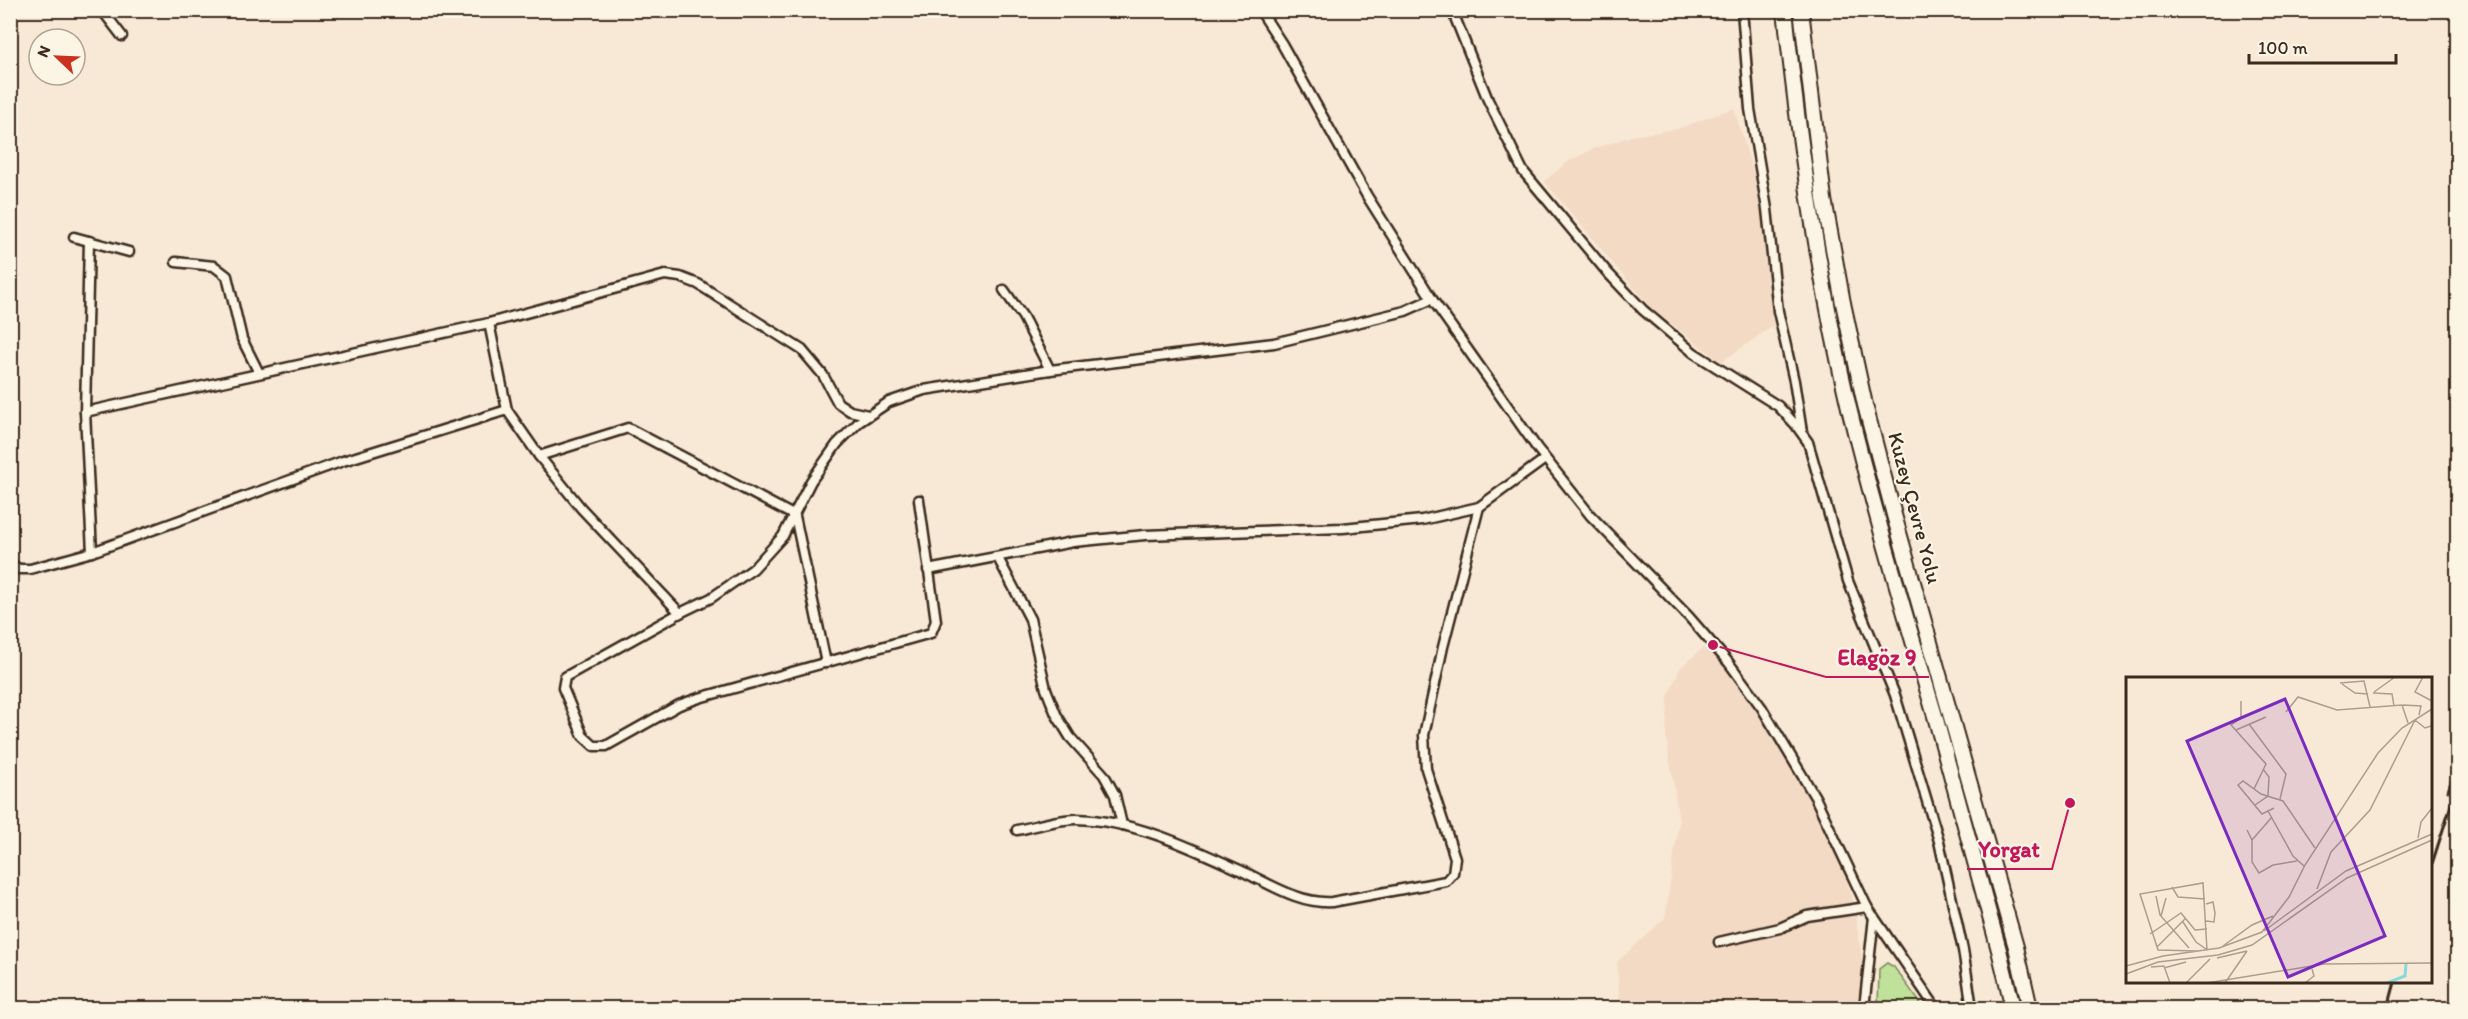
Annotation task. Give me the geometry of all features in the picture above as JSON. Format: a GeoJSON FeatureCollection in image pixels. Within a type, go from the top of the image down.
{"type":"FeatureCollection","features":[{"type":"Feature","properties":{"kind":"highway","name":"Kuzey Çevre Yolu"},"geometry":{"type":"LineString","coordinates":[[1785,10],[1796,117],[1809,201],[1827,304],[1849,407],[1877,518],[2000,950],[2013,1008]]}},
{"type":"Feature","properties":{"kind":"highway","name":"Kuzey Çevre Yolu"},"geometry":{"type":"LineString","coordinates":[[1801,10],[1824,199],[1865,405],[2016,947],[2030,1008]]}},
{"type":"Feature","properties":{"kind":"street"},"geometry":{"type":"LineString","coordinates":[[102,10],[122,36]]}},
{"type":"Feature","properties":{"kind":"street"},"geometry":{"type":"LineString","coordinates":[[1260,10],[1282,44],[1367,196],[1432,299],[1545,459],[1591,516],[1689,617],[1746,685],[1815,796],[1867,907],[1936,1008]]}},
{"type":"Feature","properties":{"kind":"street"},"geometry":{"type":"LineString","coordinates":[[1452,10],[1488,100],[1519,164],[1592,254],[1625,292],[1662,328],[1711,365],[1767,398],[1787,415],[1808,442],[1848,581],[1895,695],[1939,840],[1963,950],[1971,1008]]}},
{"type":"Feature","properties":{"kind":"street"},"geometry":{"type":"LineString","coordinates":[[1742,10],[1750,109],[1767,209],[1778,310],[1794,381],[1802,433]]}},
{"type":"Feature","properties":{"kind":"street"},"geometry":{"type":"LineString","coordinates":[[74,237],[129,252]]}},
{"type":"Feature","properties":{"kind":"street"},"geometry":{"type":"LineString","coordinates":[[89,241],[85,412],[92,552]]}},
{"type":"Feature","properties":{"kind":"street"},"geometry":{"type":"LineString","coordinates":[[176,262],[214,266],[226,276],[242,339],[260,372]]}},
{"type":"Feature","properties":{"kind":"street"},"geometry":{"type":"LineString","coordinates":[[85,412],[489,323],[657,276],[680,277],[698,284],[802,350],[823,375],[838,403],[850,411],[868,415]]}},
{"type":"Feature","properties":{"kind":"street"},"geometry":{"type":"LineString","coordinates":[[1004,290],[1023,317],[1050,370]]}},
{"type":"Feature","properties":{"kind":"street"},"geometry":{"type":"LineString","coordinates":[[919,500],[936,621],[930,633],[679,705],[606,746],[588,744],[564,692],[565,677],[711,598],[753,569],[774,547],[795,516],[811,481],[831,451],[851,429],[889,402],[924,390],[1050,370],[1198,350],[1274,343],[1405,311],[1432,299]]}},
{"type":"Feature","properties":{"kind":"street"},"geometry":{"type":"LineString","coordinates":[[489,323],[507,410],[539,456],[581,508],[680,613]]}},
{"type":"Feature","properties":{"kind":"street"},"geometry":{"type":"LineString","coordinates":[[10,564],[19,569],[30,569],[92,552],[343,461],[507,410]]}},
{"type":"Feature","properties":{"kind":"street"},"geometry":{"type":"LineString","coordinates":[[539,456],[628,428],[795,516]]}},
{"type":"Feature","properties":{"kind":"street"},"geometry":{"type":"LineString","coordinates":[[928,570],[1073,542],[1145,535],[1343,528],[1422,520],[1479,507],[1545,459]]}},
{"type":"Feature","properties":{"kind":"street"},"geometry":{"type":"LineString","coordinates":[[1017,830],[1074,819],[1122,825],[1192,848],[1295,896],[1315,902],[1332,902],[1446,881],[1453,873],[1455,858],[1426,769],[1424,735],[1443,647],[1479,507]]}},
{"type":"Feature","properties":{"kind":"street"},"geometry":{"type":"LineString","coordinates":[[795,516],[826,663]]}},
{"type":"Feature","properties":{"kind":"street"},"geometry":{"type":"LineString","coordinates":[[998,558],[1030,619],[1046,689],[1056,714],[1070,737],[1104,775],[1114,795],[1122,825]]}},
{"type":"Feature","properties":{"kind":"street"},"geometry":{"type":"LineString","coordinates":[[1719,942],[1780,928],[1807,916],[1867,907]]}},
{"type":"Feature","properties":{"kind":"street"},"geometry":{"type":"LineString","coordinates":[[1864,1008],[1874,917]]}},
{"type":"Feature","properties":{"kind":"shaded area"},"geometry":{"type":"Polygon","coordinates":[[[1734,108],[1766,215],[1773,326],[1721,362],[1650,307],[1544,181],[1569,161],[1593,149],[1631,136],[1677,129],[1734,108]]]}},
{"type":"Feature","properties":{"kind":"shaded area"},"geometry":{"type":"Polygon","coordinates":[[[1703,648],[1716,656],[1766,725],[1816,808],[1846,877],[1854,905],[1863,964],[1865,1008],[1615,1008],[1620,1007],[1617,962],[1665,918],[1679,821],[1666,735],[1668,696],[1680,668],[1703,648]]]}},
{"type":"Feature","properties":{"kind":"green space"},"geometry":{"type":"Polygon","coordinates":[[[1887,963],[1894,967],[1924,1008],[1878,1008],[1879,969],[1887,963]]]}},
{"type":"Feature","properties":{"kind":"railway"},"geometry":{"type":"LineString","coordinates":[[2448,791],[2458,760]]}},
{"type":"Feature","properties":{"kind":"railway"},"geometry":{"type":"LineString","coordinates":[[2432,864],[2458,783]]}},
{"type":"Feature","properties":{"kind":"railway"},"geometry":{"type":"LineString","coordinates":[[2388,1008],[2395,983]]}},
{"type":"Feature","properties":{"kind":"place","name":"Elagöz 9"},"geometry":{"type":"Point","coordinates":[1713,645]}},
{"type":"Feature","properties":{"kind":"place","name":"Yorgat"},"geometry":{"type":"Point","coordinates":[2070,803]}}]}
